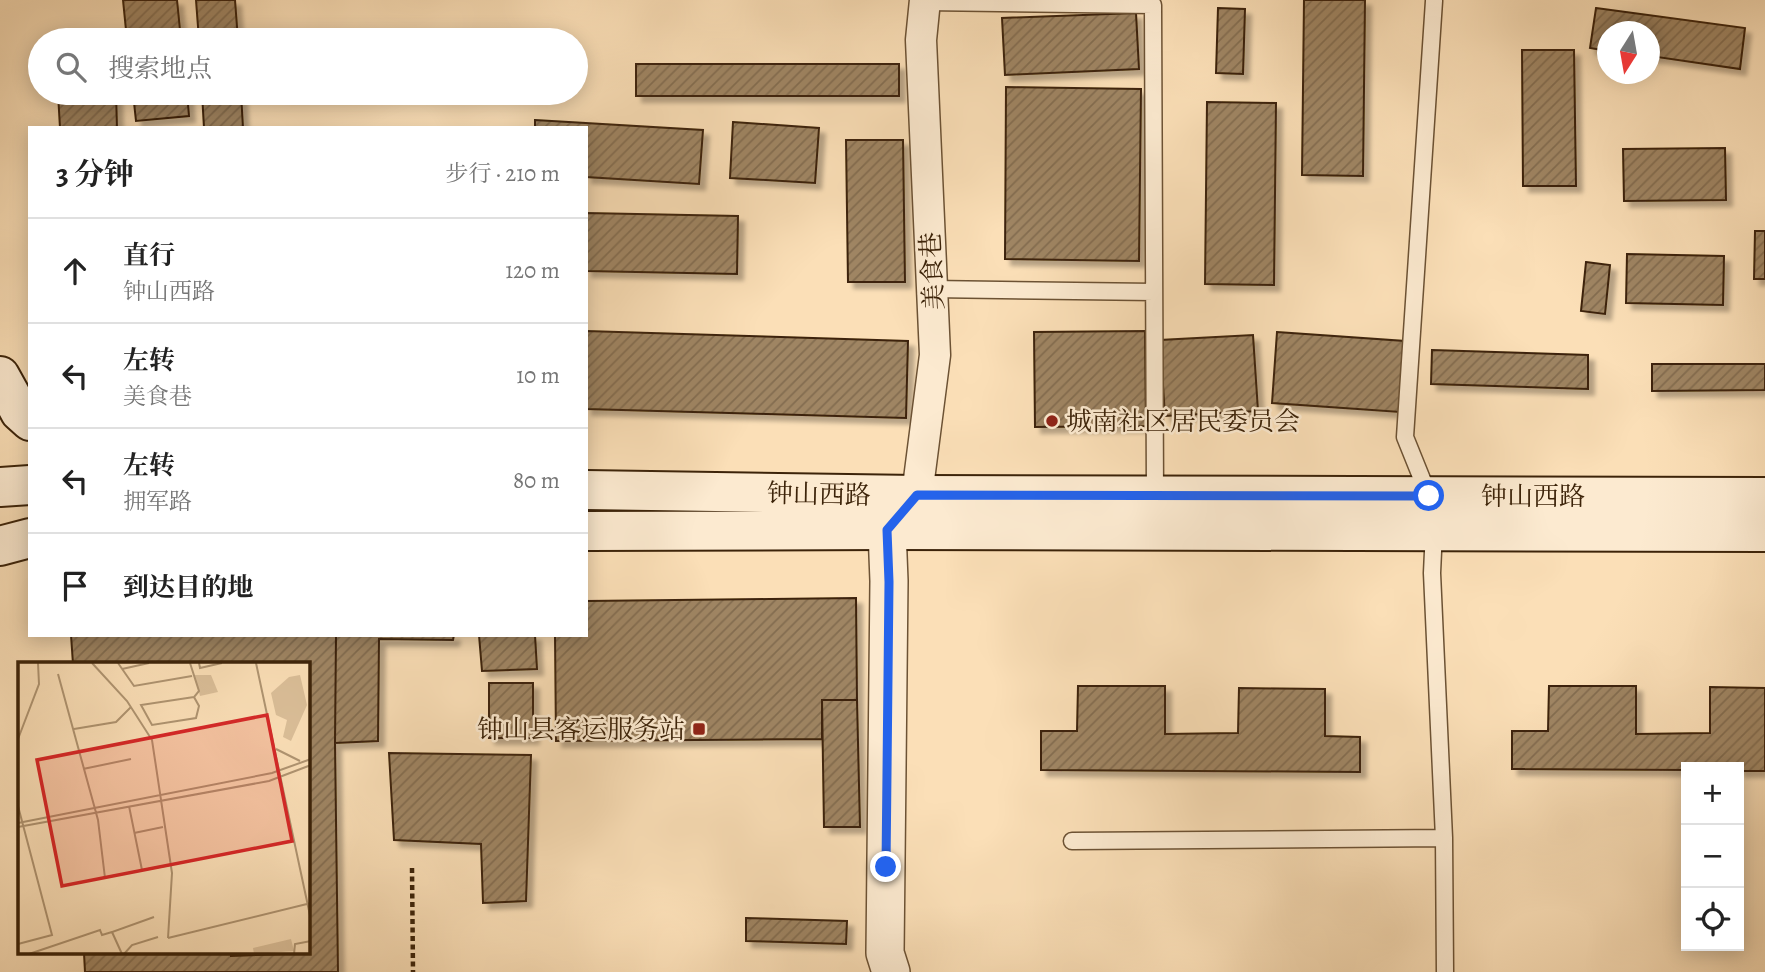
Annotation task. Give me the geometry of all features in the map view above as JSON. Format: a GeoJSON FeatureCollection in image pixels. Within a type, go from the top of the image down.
{"type":"FeatureCollection","features":[{"type":"Feature","properties":{"kind":"main road"},"geometry":{"type":"LineString","coordinates":[[0,376],[20,412],[28,419]]}},
{"type":"Feature","properties":{"kind":"main road"},"geometry":{"type":"LineString","coordinates":[[0,487],[28,485]]}},
{"type":"Feature","properties":{"kind":"main road","name":"钟山西路"},"geometry":{"type":"LineString","coordinates":[[588,490],[1154,495],[1432,514],[1765,532]]}},
{"type":"Feature","properties":{"kind":"main road","name":"钟山西路"},"geometry":{"type":"LineString","coordinates":[[588,531],[887,530],[1432,514],[1765,497]]}},
{"type":"Feature","properties":{"kind":"main road"},"geometry":{"type":"LineString","coordinates":[[0,546],[28,539]]}},
{"type":"Feature","properties":{"kind":"street","name":"美食巷"},"geometry":{"type":"LineString","coordinates":[[917,495],[935,355],[921,40],[925,1]]}},
{"type":"Feature","properties":{"kind":"street"},"geometry":{"type":"LineString","coordinates":[[891,972],[885,953],[889,582],[887,530],[917,495]]}},
{"type":"Feature","properties":{"kind":"lane"},"geometry":{"type":"LineString","coordinates":[[925,1],[1153,5],[1154,495]]}},
{"type":"Feature","properties":{"kind":"lane"},"geometry":{"type":"LineString","coordinates":[[1434,1],[1405,437],[1432,514],[1432,573],[1444,838],[1445,972]]}},
{"type":"Feature","properties":{"kind":"lane"},"geometry":{"type":"LineString","coordinates":[[932,289],[1154,292]]}},
{"type":"Feature","properties":{"kind":"lane"},"geometry":{"type":"LineString","coordinates":[[1072,841],[1444,838]]}},
{"type":"Feature","properties":{"kind":"path"},"geometry":{"type":"LineString","coordinates":[[412,868],[413,972]]}},
{"type":"Feature","properties":{"kind":"building"},"geometry":{"type":"Polygon","coordinates":[[[123,0],[177,0],[180,28],[126,28],[123,0]]]}},
{"type":"Feature","properties":{"kind":"building"},"geometry":{"type":"Polygon","coordinates":[[[196,0],[235,0],[237,28],[198,28],[196,0]]]}},
{"type":"Feature","properties":{"kind":"building"},"geometry":{"type":"Polygon","coordinates":[[[1304,0],[1365,0],[1363,176],[1302,175],[1304,0]]]}},
{"type":"Feature","properties":{"kind":"building"},"geometry":{"type":"Polygon","coordinates":[[[1218,8],[1245,9],[1243,74],[1216,73],[1218,8]]]}},
{"type":"Feature","properties":{"kind":"building"},"geometry":{"type":"Polygon","coordinates":[[[1596,8],[1745,28],[1740,69],[1660,57],[1660,21],[1597,21],[1597,49],[1590,48],[1596,8]]]}},
{"type":"Feature","properties":{"kind":"building"},"geometry":{"type":"Polygon","coordinates":[[[1136,13],[1139,69],[1005,75],[1002,18],[1136,13]]]}},
{"type":"Feature","properties":{"kind":"building"},"geometry":{"type":"Polygon","coordinates":[[[1522,50],[1574,50],[1576,186],[1523,186],[1522,50]]]}},
{"type":"Feature","properties":{"kind":"building"},"geometry":{"type":"Polygon","coordinates":[[[636,64],[899,64],[899,96],[636,96],[636,64]]]}},
{"type":"Feature","properties":{"kind":"building"},"geometry":{"type":"Polygon","coordinates":[[[1006,87],[1141,89],[1139,261],[1005,259],[1006,87]]]}},
{"type":"Feature","properties":{"kind":"building"},"geometry":{"type":"Polygon","coordinates":[[[1207,102],[1276,103],[1274,285],[1205,284],[1207,102]]]}},
{"type":"Feature","properties":{"kind":"building"},"geometry":{"type":"Polygon","coordinates":[[[59,105],[116,105],[117,126],[60,126],[59,105]]]}},
{"type":"Feature","properties":{"kind":"building"},"geometry":{"type":"Polygon","coordinates":[[[134,105],[188,105],[189,116],[136,121],[134,105]]]}},
{"type":"Feature","properties":{"kind":"building"},"geometry":{"type":"Polygon","coordinates":[[[203,105],[242,105],[243,126],[204,126],[203,105]]]}},
{"type":"Feature","properties":{"kind":"building"},"geometry":{"type":"Polygon","coordinates":[[[535,120],[703,130],[699,184],[588,177],[588,126],[535,126],[535,120]]]}},
{"type":"Feature","properties":{"kind":"building"},"geometry":{"type":"Polygon","coordinates":[[[733,122],[819,128],[815,183],[730,178],[733,122]]]}},
{"type":"Feature","properties":{"kind":"building"},"geometry":{"type":"Polygon","coordinates":[[[846,140],[903,140],[905,282],[848,282],[846,140]]]}},
{"type":"Feature","properties":{"kind":"building"},"geometry":{"type":"Polygon","coordinates":[[[1725,148],[1726,200],[1624,201],[1623,149],[1725,148]]]}},
{"type":"Feature","properties":{"kind":"building"},"geometry":{"type":"Polygon","coordinates":[[[588,213],[738,216],[737,274],[588,271],[588,213]]]}},
{"type":"Feature","properties":{"kind":"building"},"geometry":{"type":"Polygon","coordinates":[[[1755,231],[1765,231],[1765,279],[1754,279],[1755,231]]]}},
{"type":"Feature","properties":{"kind":"building"},"geometry":{"type":"Polygon","coordinates":[[[1627,254],[1724,256],[1723,305],[1626,303],[1627,254]]]}},
{"type":"Feature","properties":{"kind":"building"},"geometry":{"type":"Polygon","coordinates":[[[1586,262],[1610,265],[1605,314],[1581,311],[1586,262]]]}},
{"type":"Feature","properties":{"kind":"building"},"geometry":{"type":"Polygon","coordinates":[[[588,331],[908,341],[906,418],[588,409],[588,331]]]}},
{"type":"Feature","properties":{"kind":"building"},"geometry":{"type":"Polygon","coordinates":[[[1145,331],[1146,426],[1035,427],[1034,332],[1145,331]]]}},
{"type":"Feature","properties":{"kind":"building"},"geometry":{"type":"Polygon","coordinates":[[[1277,332],[1405,341],[1400,412],[1272,403],[1277,332]]]}},
{"type":"Feature","properties":{"kind":"building"},"geometry":{"type":"Polygon","coordinates":[[[1253,335],[1258,411],[1165,416],[1160,340],[1253,335]]]}},
{"type":"Feature","properties":{"kind":"building"},"geometry":{"type":"Polygon","coordinates":[[[1432,350],[1588,355],[1588,389],[1431,384],[1432,350]]]}},
{"type":"Feature","properties":{"kind":"building"},"geometry":{"type":"Polygon","coordinates":[[[1652,364],[1765,364],[1765,390],[1652,391],[1652,364]]]}},
{"type":"Feature","properties":{"kind":"building"},"geometry":{"type":"Polygon","coordinates":[[[856,598],[857,700],[822,700],[822,739],[556,741],[555,637],[588,637],[588,601],[856,598]]]}},
{"type":"Feature","properties":{"kind":"building"},"geometry":{"type":"Polygon","coordinates":[[[71,637],[336,637],[338,972],[85,972],[84,954],[310,954],[310,662],[73,662],[71,637]]]}},
{"type":"Feature","properties":{"kind":"building"},"geometry":{"type":"Polygon","coordinates":[[[336,637],[454,637],[453,640],[379,639],[378,741],[335,743],[336,637]]]}},
{"type":"Feature","properties":{"kind":"building"},"geometry":{"type":"Polygon","coordinates":[[[479,637],[535,637],[537,669],[482,671],[479,637]]]}},
{"type":"Feature","properties":{"kind":"building"},"geometry":{"type":"Polygon","coordinates":[[[489,683],[533,683],[533,738],[489,738],[489,683]]]}},
{"type":"Feature","properties":{"kind":"building"},"geometry":{"type":"Polygon","coordinates":[[[1078,686],[1165,686],[1165,734],[1238,733],[1239,688],[1325,689],[1325,736],[1360,737],[1360,772],[1041,770],[1041,731],[1077,731],[1078,686]]]}},
{"type":"Feature","properties":{"kind":"building"},"geometry":{"type":"Polygon","coordinates":[[[1549,686],[1636,686],[1636,734],[1710,733],[1710,687],[1765,688],[1765,771],[1744,771],[1744,762],[1681,762],[1681,770],[1512,769],[1512,731],[1548,731],[1549,686]]]}},
{"type":"Feature","properties":{"kind":"building"},"geometry":{"type":"Polygon","coordinates":[[[822,700],[857,700],[860,827],[824,827],[822,700]]]}},
{"type":"Feature","properties":{"kind":"building"},"geometry":{"type":"Polygon","coordinates":[[[389,753],[531,755],[526,901],[483,903],[481,844],[394,840],[389,753]]]}},
{"type":"Feature","properties":{"kind":"building"},"geometry":{"type":"Polygon","coordinates":[[[746,918],[847,921],[846,944],[746,941],[746,918]]]}},
{"type":"Feature","properties":{"kind":"building"},"geometry":{"type":"Polygon","coordinates":[[[231,954],[270,954],[231,956],[231,954]]]}},
{"type":"Feature","properties":{"kind":"place","name":"城南社区居民委员会"},"geometry":{"type":"Point","coordinates":[1052,421]}},
{"type":"Feature","properties":{"kind":"place","name":"钟山县客运服务站"},"geometry":{"type":"Point","coordinates":[699,729]}},
{"type":"Feature","properties":{"kind":"route"},"geometry":{"type":"LineString","coordinates":[[886,867],[889,582],[887,530],[917,495],[1429,496]]}}]}
